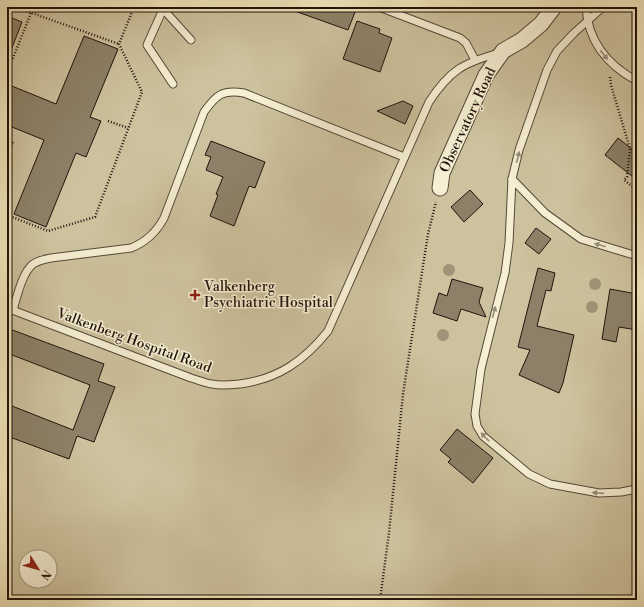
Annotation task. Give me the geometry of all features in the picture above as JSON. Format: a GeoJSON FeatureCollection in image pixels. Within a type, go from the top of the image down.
{"type":"FeatureCollection","features":[{"type":"Feature","properties":{"kind":"street","name":"Observatory Road"},"geometry":{"type":"LineString","coordinates":[[440,188],[442,173],[486,75],[503,51],[522,40],[541,24],[554,7]]}},
{"type":"Feature","properties":{"kind":"lane"},"geometry":{"type":"LineString","coordinates":[[379,7],[460,38],[466,43],[475,60]]}},
{"type":"Feature","properties":{"kind":"lane"},"geometry":{"type":"LineString","coordinates":[[586,7],[587,21],[600,49],[610,62],[637,81]]}},
{"type":"Feature","properties":{"kind":"lane"},"geometry":{"type":"LineString","coordinates":[[603,7],[557,51],[547,70],[519,150],[512,179],[510,243],[505,273],[480,369],[475,414],[477,426],[483,436],[529,474],[550,484],[599,493],[621,492],[637,489]]}},
{"type":"Feature","properties":{"kind":"lane"},"geometry":{"type":"LineString","coordinates":[[173,84],[147,45],[163,8],[191,40]]}},
{"type":"Feature","properties":{"kind":"lane","name":"Valkenberg Hospital Road"},"geometry":{"type":"LineString","coordinates":[[404,157],[244,93],[233,91],[221,94],[212,100],[204,112],[164,218],[151,236],[142,244],[130,248],[42,260],[33,265],[24,277],[10,309],[191,378],[211,384],[228,385],[251,383],[268,378],[286,370],[304,357],[328,331],[348,289],[429,102],[439,87],[462,66],[503,51]]}},
{"type":"Feature","properties":{"kind":"lane"},"geometry":{"type":"LineString","coordinates":[[512,179],[544,213],[580,239],[637,256]]}},
{"type":"Feature","properties":{"kind":"path"},"geometry":{"type":"LineString","coordinates":[[7,215],[48,231],[95,217],[142,92],[119,44],[14,7]]}},
{"type":"Feature","properties":{"kind":"path"},"geometry":{"type":"LineString","coordinates":[[119,44],[134,7]]}},
{"type":"Feature","properties":{"kind":"path"},"geometry":{"type":"LineString","coordinates":[[7,61],[13,58],[31,13]]}},
{"type":"Feature","properties":{"kind":"path"},"geometry":{"type":"LineString","coordinates":[[610,62],[611,85],[630,149],[627,176],[624,180],[637,190]]}},
{"type":"Feature","properties":{"kind":"path"},"geometry":{"type":"LineString","coordinates":[[108,121],[128,128]]}},
{"type":"Feature","properties":{"kind":"path"},"geometry":{"type":"LineString","coordinates":[[7,157],[12,142]]}},
{"type":"Feature","properties":{"kind":"path"},"geometry":{"type":"LineString","coordinates":[[380,600],[390,533],[404,387],[428,234],[440,188]]}},
{"type":"Feature","properties":{"kind":"shaded area"},"geometry":{"type":"Polygon","coordinates":[[[7,7],[637,7],[637,600],[7,600],[7,7]]]}},
{"type":"Feature","properties":{"kind":"building"},"geometry":{"type":"Polygon","coordinates":[[[289,7],[357,7],[348,30],[289,9],[289,7]]]}},
{"type":"Feature","properties":{"kind":"building"},"geometry":{"type":"Polygon","coordinates":[[[7,16],[22,22],[8,58],[7,58],[7,16]]]}},
{"type":"Feature","properties":{"kind":"building"},"geometry":{"type":"Polygon","coordinates":[[[357,21],[380,29],[379,33],[392,38],[380,72],[343,59],[357,21]]]}},
{"type":"Feature","properties":{"kind":"building"},"geometry":{"type":"Polygon","coordinates":[[[84,36],[118,49],[90,117],[101,121],[86,157],[76,153],[46,227],[14,214],[44,140],[7,125],[7,84],[56,104],[84,36]]]}},
{"type":"Feature","properties":{"kind":"building"},"geometry":{"type":"Polygon","coordinates":[[[403,101],[413,106],[405,124],[377,111],[403,101]]]}},
{"type":"Feature","properties":{"kind":"building"},"geometry":{"type":"Polygon","coordinates":[[[618,138],[637,153],[637,180],[605,155],[618,138]]]}},
{"type":"Feature","properties":{"kind":"building"},"geometry":{"type":"Polygon","coordinates":[[[211,141],[265,162],[255,188],[249,186],[234,226],[210,216],[218,195],[216,194],[223,177],[206,170],[211,157],[205,155],[211,141]]]}},
{"type":"Feature","properties":{"kind":"building"},"geometry":{"type":"Polygon","coordinates":[[[470,190],[483,204],[464,222],[451,207],[470,190]]]}},
{"type":"Feature","properties":{"kind":"building"},"geometry":{"type":"Polygon","coordinates":[[[536,228],[551,239],[539,254],[525,243],[536,228]]]}},
{"type":"Feature","properties":{"kind":"building"},"geometry":{"type":"Polygon","coordinates":[[[538,268],[555,273],[551,291],[546,290],[537,326],[574,335],[563,383],[559,393],[519,375],[530,350],[518,347],[538,268]]]}},
{"type":"Feature","properties":{"kind":"building"},"geometry":{"type":"Polygon","coordinates":[[[452,279],[483,288],[479,302],[486,317],[461,309],[457,321],[433,313],[439,293],[447,296],[452,279]]]}},
{"type":"Feature","properties":{"kind":"building"},"geometry":{"type":"Polygon","coordinates":[[[610,289],[637,294],[637,330],[619,327],[616,342],[602,339],[610,289]]]}},
{"type":"Feature","properties":{"kind":"building"},"geometry":{"type":"Polygon","coordinates":[[[7,328],[104,364],[98,381],[115,387],[94,442],[77,436],[69,459],[7,436],[7,404],[73,430],[90,385],[7,353],[7,328]]]}},
{"type":"Feature","properties":{"kind":"building"},"geometry":{"type":"Polygon","coordinates":[[[457,429],[493,458],[473,483],[448,462],[451,459],[440,450],[457,429]]]}},
{"type":"Feature","properties":{"kind":"place","name":"Valkenberg Psychiatric Hospital"},"geometry":{"type":"Point","coordinates":[195,295]}}]}
